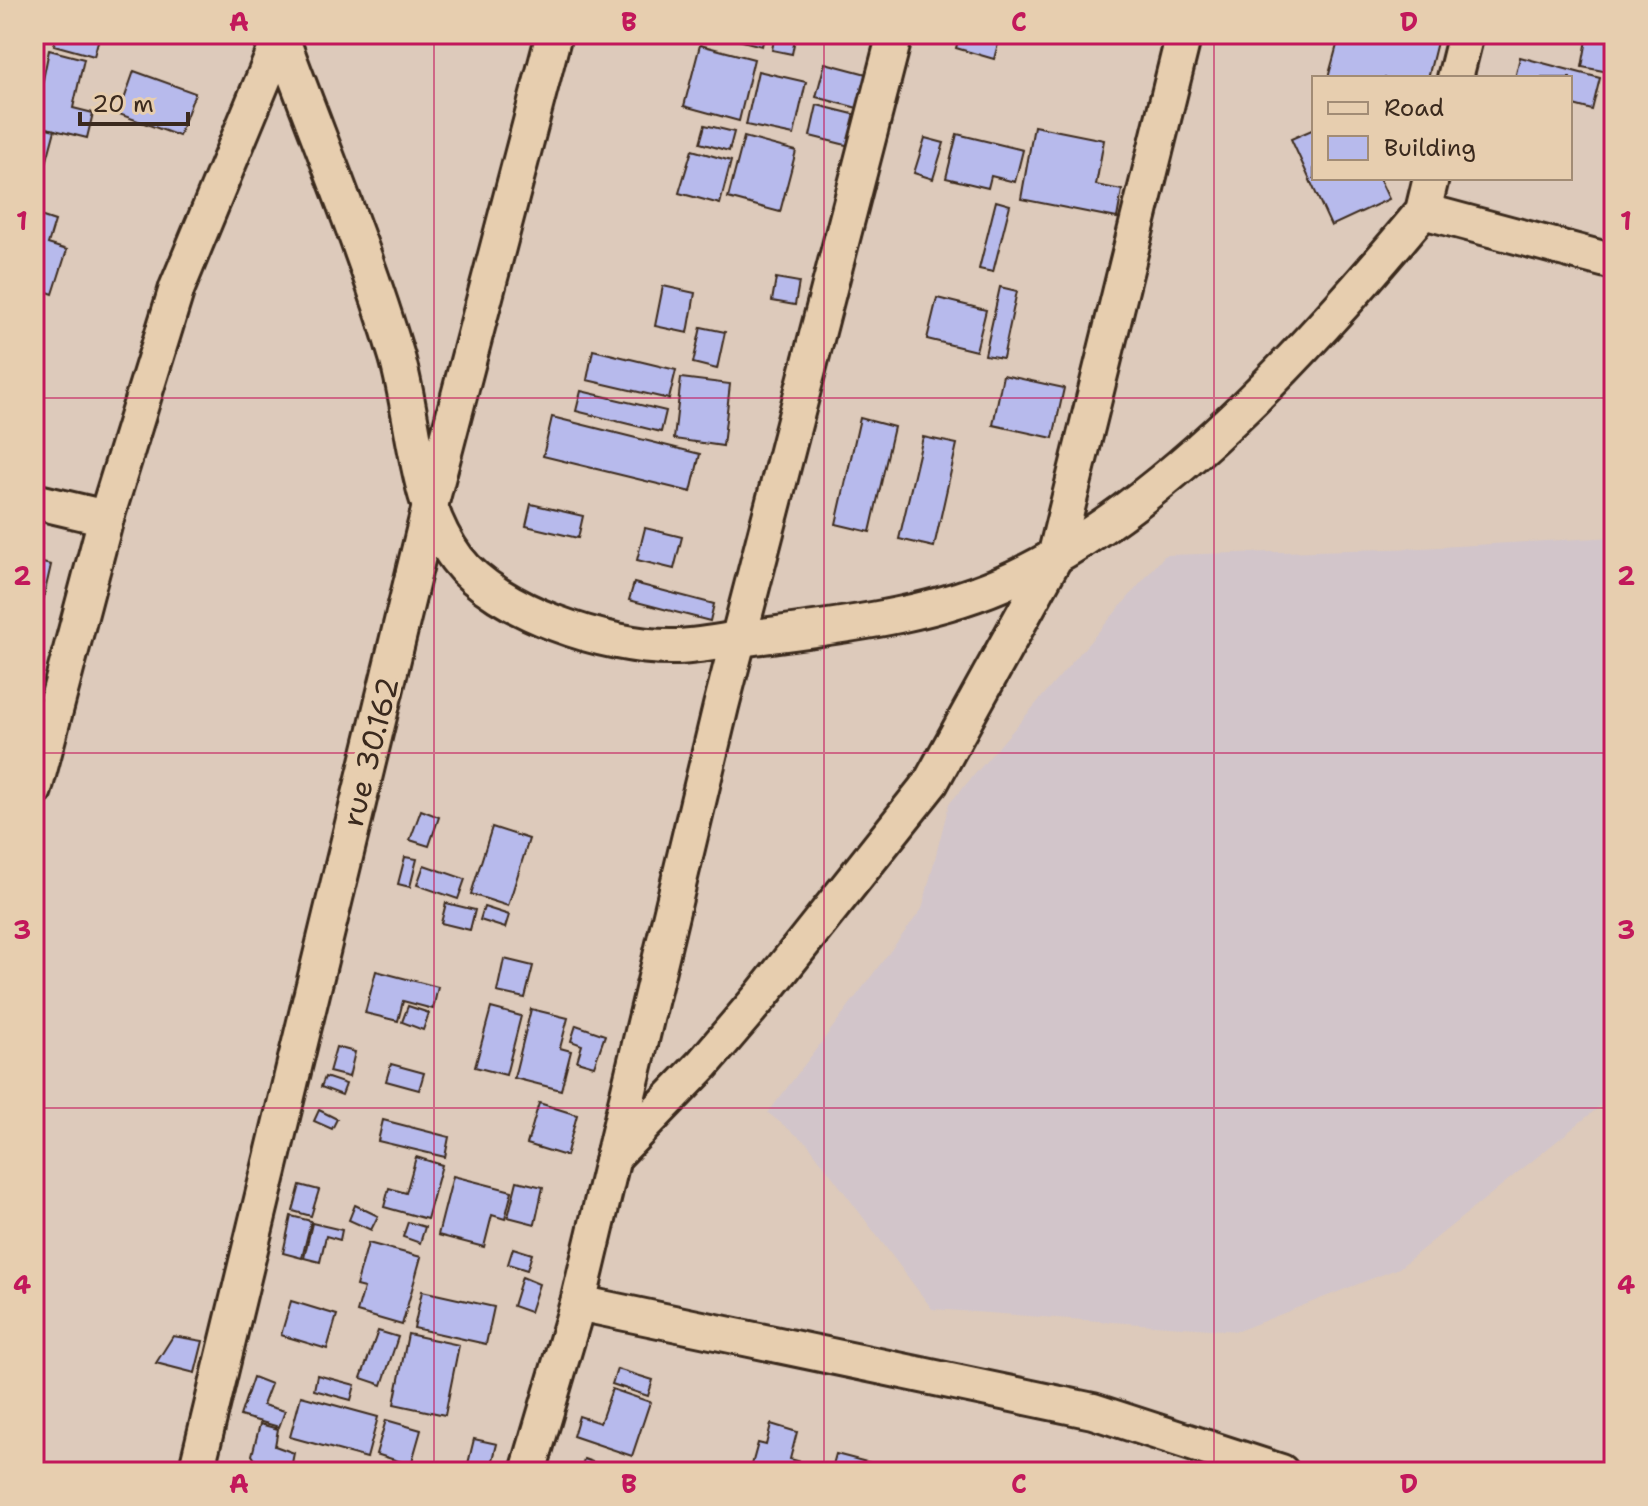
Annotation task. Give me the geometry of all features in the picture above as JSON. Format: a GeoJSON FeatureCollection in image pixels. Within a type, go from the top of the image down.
{"type":"FeatureCollection","features":[{"type":"Feature","properties":{"kind":"street","name":"rue 30.162"},"geometry":{"type":"LineString","coordinates":[[196,1472],[429,510],[554,34]]}},
{"type":"Feature","properties":{"kind":"street"},"geometry":{"type":"LineString","coordinates":[[528,1472],[578,1303],[739,639],[895,34]]}},
{"type":"Feature","properties":{"kind":"street"},"geometry":{"type":"LineString","coordinates":[[614,1156],[703,1064],[751,1008],[931,782],[1055,557],[1184,34]]}},
{"type":"Feature","properties":{"kind":"street"},"geometry":{"type":"LineString","coordinates":[[1456,76],[1466,34]]}},
{"type":"Feature","properties":{"kind":"street"},"geometry":{"type":"LineString","coordinates":[[281,36],[397,358],[429,510],[457,560],[487,588],[543,618],[630,644],[674,648],[903,613],[1010,580],[1055,557],[1132,503],[1280,373],[1423,211],[1431,180]]}},
{"type":"Feature","properties":{"kind":"street"},"geometry":{"type":"LineString","coordinates":[[34,790],[106,518],[194,241],[281,36]]}},
{"type":"Feature","properties":{"kind":"street"},"geometry":{"type":"LineString","coordinates":[[1423,211],[1614,262]]}},
{"type":"Feature","properties":{"kind":"street"},"geometry":{"type":"LineString","coordinates":[[34,501],[106,518]]}},
{"type":"Feature","properties":{"kind":"street"},"geometry":{"type":"LineString","coordinates":[[578,1303],[1093,1411],[1204,1461],[1281,1472]]}},
{"type":"Feature","properties":{"kind":"shaded area"},"geometry":{"type":"Polygon","coordinates":[[[1614,537],[1614,1095],[1399,1268],[1238,1331],[932,1309],[808,1144],[768,1113],[922,909],[949,804],[1165,555],[1422,548],[1614,537]]]}},
{"type":"Feature","properties":{"kind":"building"},"geometry":{"type":"Polygon","coordinates":[[[56,34],[100,34],[94,56],[54,45],[56,34]]]}},
{"type":"Feature","properties":{"kind":"building"},"geometry":{"type":"Polygon","coordinates":[[[715,34],[765,34],[762,46],[715,34]]]}},
{"type":"Feature","properties":{"kind":"building"},"geometry":{"type":"Polygon","coordinates":[[[775,34],[796,34],[792,54],[772,50],[775,34]]]}},
{"type":"Feature","properties":{"kind":"building"},"geometry":{"type":"Polygon","coordinates":[[[960,34],[999,40],[994,59],[956,48],[960,34]]]}},
{"type":"Feature","properties":{"kind":"building"},"geometry":{"type":"Polygon","coordinates":[[[1340,34],[1439,34],[1428,76],[1329,76],[1340,34]]]}},
{"type":"Feature","properties":{"kind":"building"},"geometry":{"type":"Polygon","coordinates":[[[1588,34],[1614,34],[1614,73],[1582,67],[1588,34]]]}},
{"type":"Feature","properties":{"kind":"building"},"geometry":{"type":"Polygon","coordinates":[[[700,45],[754,59],[739,121],[684,106],[700,45]]]}},
{"type":"Feature","properties":{"kind":"building"},"geometry":{"type":"Polygon","coordinates":[[[49,50],[84,59],[73,108],[93,113],[87,138],[34,125],[49,50]]]}},
{"type":"Feature","properties":{"kind":"building"},"geometry":{"type":"Polygon","coordinates":[[[1520,57],[1600,78],[1592,110],[1572,105],[1572,76],[1515,76],[1520,57]]]}},
{"type":"Feature","properties":{"kind":"building"},"geometry":{"type":"Polygon","coordinates":[[[825,63],[874,76],[865,110],[816,97],[825,63]]]}},
{"type":"Feature","properties":{"kind":"building"},"geometry":{"type":"Polygon","coordinates":[[[134,71],[195,93],[179,136],[119,114],[134,71]]]}},
{"type":"Feature","properties":{"kind":"building"},"geometry":{"type":"Polygon","coordinates":[[[758,71],[806,82],[794,135],[746,125],[758,71]]]}},
{"type":"Feature","properties":{"kind":"building"},"geometry":{"type":"Polygon","coordinates":[[[817,105],[865,117],[858,148],[810,136],[817,105]]]}},
{"type":"Feature","properties":{"kind":"building"},"geometry":{"type":"Polygon","coordinates":[[[34,125],[55,130],[43,175],[34,173],[34,125]]]}},
{"type":"Feature","properties":{"kind":"building"},"geometry":{"type":"Polygon","coordinates":[[[705,125],[734,132],[729,151],[700,143],[705,125]]]}},
{"type":"Feature","properties":{"kind":"building"},"geometry":{"type":"Polygon","coordinates":[[[1034,126],[1104,140],[1096,185],[1122,190],[1117,218],[1021,199],[1034,126]]]}},
{"type":"Feature","properties":{"kind":"building"},"geometry":{"type":"Polygon","coordinates":[[[1312,130],[1312,180],[1380,180],[1389,199],[1331,226],[1291,139],[1312,130]]]}},
{"type":"Feature","properties":{"kind":"building"},"geometry":{"type":"Polygon","coordinates":[[[957,134],[1023,150],[1015,182],[991,176],[988,188],[946,178],[957,134]]]}},
{"type":"Feature","properties":{"kind":"building"},"geometry":{"type":"Polygon","coordinates":[[[744,137],[796,151],[780,212],[728,198],[744,137]]]}},
{"type":"Feature","properties":{"kind":"building"},"geometry":{"type":"Polygon","coordinates":[[[925,138],[944,143],[933,179],[914,173],[925,138]]]}},
{"type":"Feature","properties":{"kind":"building"},"geometry":{"type":"Polygon","coordinates":[[[692,150],[731,161],[720,204],[679,193],[692,150]]]}},
{"type":"Feature","properties":{"kind":"building"},"geometry":{"type":"Polygon","coordinates":[[[996,201],[1010,205],[993,272],[979,269],[996,201]]]}},
{"type":"Feature","properties":{"kind":"building"},"geometry":{"type":"Polygon","coordinates":[[[34,214],[55,221],[48,244],[67,250],[53,294],[34,287],[34,214]]]}},
{"type":"Feature","properties":{"kind":"building"},"geometry":{"type":"Polygon","coordinates":[[[776,278],[799,282],[795,305],[772,301],[776,278]]]}},
{"type":"Feature","properties":{"kind":"building"},"geometry":{"type":"Polygon","coordinates":[[[663,286],[695,293],[688,333],[655,326],[663,286]]]}},
{"type":"Feature","properties":{"kind":"building"},"geometry":{"type":"Polygon","coordinates":[[[1000,287],[1017,291],[1003,358],[985,355],[1000,287]]]}},
{"type":"Feature","properties":{"kind":"building"},"geometry":{"type":"Polygon","coordinates":[[[937,298],[986,310],[976,351],[927,339],[937,298]]]}},
{"type":"Feature","properties":{"kind":"building"},"geometry":{"type":"Polygon","coordinates":[[[701,327],[725,332],[717,369],[693,363],[701,327]]]}},
{"type":"Feature","properties":{"kind":"building"},"geometry":{"type":"Polygon","coordinates":[[[593,350],[676,370],[669,399],[587,380],[593,350]]]}},
{"type":"Feature","properties":{"kind":"building"},"geometry":{"type":"Polygon","coordinates":[[[1003,375],[1064,388],[1053,438],[993,425],[1003,375]]]}},
{"type":"Feature","properties":{"kind":"building"},"geometry":{"type":"Polygon","coordinates":[[[681,378],[730,384],[723,446],[674,439],[681,378]]]}},
{"type":"Feature","properties":{"kind":"building"},"geometry":{"type":"Polygon","coordinates":[[[581,391],[666,411],[661,432],[576,411],[581,391]]]}},
{"type":"Feature","properties":{"kind":"building"},"geometry":{"type":"Polygon","coordinates":[[[552,417],[700,454],[691,492],[543,456],[552,417]]]}},
{"type":"Feature","properties":{"kind":"building"},"geometry":{"type":"Polygon","coordinates":[[[860,418],[894,427],[870,532],[836,524],[860,418]]]}},
{"type":"Feature","properties":{"kind":"building"},"geometry":{"type":"Polygon","coordinates":[[[923,437],[957,444],[934,547],[899,539],[923,437]]]}},
{"type":"Feature","properties":{"kind":"building"},"geometry":{"type":"Polygon","coordinates":[[[531,504],[583,516],[578,538],[526,526],[531,504]]]}},
{"type":"Feature","properties":{"kind":"building"},"geometry":{"type":"Polygon","coordinates":[[[645,528],[682,537],[674,569],[637,560],[645,528]]]}},
{"type":"Feature","properties":{"kind":"building"},"geometry":{"type":"Polygon","coordinates":[[[34,561],[51,565],[38,622],[34,621],[34,561]]]}},
{"type":"Feature","properties":{"kind":"building"},"geometry":{"type":"Polygon","coordinates":[[[634,583],[714,604],[710,621],[629,600],[634,583]]]}},
{"type":"Feature","properties":{"kind":"building"},"geometry":{"type":"Polygon","coordinates":[[[421,810],[439,817],[429,846],[410,840],[421,810]]]}},
{"type":"Feature","properties":{"kind":"building"},"geometry":{"type":"Polygon","coordinates":[[[492,827],[529,839],[508,906],[471,894],[492,827]]]}},
{"type":"Feature","properties":{"kind":"building"},"geometry":{"type":"Polygon","coordinates":[[[405,857],[417,859],[410,887],[398,884],[405,857]]]}},
{"type":"Feature","properties":{"kind":"building"},"geometry":{"type":"Polygon","coordinates":[[[424,865],[465,879],[458,899],[417,885],[424,865]]]}},
{"type":"Feature","properties":{"kind":"building"},"geometry":{"type":"Polygon","coordinates":[[[446,903],[475,910],[470,930],[441,923],[446,903]]]}},
{"type":"Feature","properties":{"kind":"building"},"geometry":{"type":"Polygon","coordinates":[[[484,907],[509,915],[505,928],[480,920],[484,907]]]}},
{"type":"Feature","properties":{"kind":"building"},"geometry":{"type":"Polygon","coordinates":[[[504,959],[533,966],[525,998],[497,992],[504,959]]]}},
{"type":"Feature","properties":{"kind":"building"},"geometry":{"type":"Polygon","coordinates":[[[376,971],[438,987],[433,1009],[403,1001],[398,1021],[365,1013],[376,971]]]}},
{"type":"Feature","properties":{"kind":"building"},"geometry":{"type":"Polygon","coordinates":[[[408,1006],[429,1013],[423,1030],[402,1022],[408,1006]]]}},
{"type":"Feature","properties":{"kind":"building"},"geometry":{"type":"Polygon","coordinates":[[[491,1008],[521,1016],[506,1075],[475,1067],[491,1008]]]}},
{"type":"Feature","properties":{"kind":"building"},"geometry":{"type":"Polygon","coordinates":[[[531,1009],[568,1018],[560,1048],[571,1051],[561,1090],[514,1078],[531,1009]]]}},
{"type":"Feature","properties":{"kind":"building"},"geometry":{"type":"Polygon","coordinates":[[[576,1025],[605,1035],[594,1066],[577,1061],[582,1045],[571,1041],[576,1025]]]}},
{"type":"Feature","properties":{"kind":"building"},"geometry":{"type":"Polygon","coordinates":[[[336,1047],[355,1052],[349,1077],[329,1072],[336,1047]]]}},
{"type":"Feature","properties":{"kind":"building"},"geometry":{"type":"Polygon","coordinates":[[[391,1064],[424,1073],[419,1090],[386,1081],[391,1064]]]}},
{"type":"Feature","properties":{"kind":"building"},"geometry":{"type":"Polygon","coordinates":[[[325,1077],[346,1084],[342,1095],[321,1087],[325,1077]]]}},
{"type":"Feature","properties":{"kind":"building"},"geometry":{"type":"Polygon","coordinates":[[[539,1103],[577,1115],[566,1156],[527,1144],[539,1103]]]}},
{"type":"Feature","properties":{"kind":"building"},"geometry":{"type":"Polygon","coordinates":[[[319,1110],[337,1119],[332,1129],[314,1121],[319,1110]]]}},
{"type":"Feature","properties":{"kind":"building"},"geometry":{"type":"Polygon","coordinates":[[[383,1120],[449,1137],[445,1157],[378,1141],[383,1120]]]}},
{"type":"Feature","properties":{"kind":"building"},"geometry":{"type":"Polygon","coordinates":[[[416,1157],[442,1165],[427,1219],[384,1207],[389,1188],[406,1193],[416,1157]]]}},
{"type":"Feature","properties":{"kind":"building"},"geometry":{"type":"Polygon","coordinates":[[[453,1176],[512,1191],[505,1219],[492,1215],[484,1247],[438,1235],[453,1176]]]}},
{"type":"Feature","properties":{"kind":"building"},"geometry":{"type":"Polygon","coordinates":[[[517,1181],[543,1187],[535,1224],[508,1217],[517,1181]]]}},
{"type":"Feature","properties":{"kind":"building"},"geometry":{"type":"Polygon","coordinates":[[[300,1185],[319,1190],[311,1216],[293,1211],[300,1185]]]}},
{"type":"Feature","properties":{"kind":"building"},"geometry":{"type":"Polygon","coordinates":[[[355,1205],[378,1216],[371,1230],[349,1220],[355,1205]]]}},
{"type":"Feature","properties":{"kind":"building"},"geometry":{"type":"Polygon","coordinates":[[[291,1216],[311,1221],[302,1258],[283,1253],[291,1216]]]}},
{"type":"Feature","properties":{"kind":"building"},"geometry":{"type":"Polygon","coordinates":[[[408,1222],[425,1227],[420,1243],[403,1237],[408,1222]]]}},
{"type":"Feature","properties":{"kind":"building"},"geometry":{"type":"Polygon","coordinates":[[[312,1223],[342,1230],[340,1240],[326,1236],[320,1262],[304,1258],[312,1223]]]}},
{"type":"Feature","properties":{"kind":"building"},"geometry":{"type":"Polygon","coordinates":[[[368,1243],[421,1257],[402,1325],[357,1312],[364,1288],[356,1286],[368,1243]]]}},
{"type":"Feature","properties":{"kind":"building"},"geometry":{"type":"Polygon","coordinates":[[[513,1248],[532,1254],[527,1270],[508,1264],[513,1248]]]}},
{"type":"Feature","properties":{"kind":"building"},"geometry":{"type":"Polygon","coordinates":[[[522,1277],[539,1284],[530,1312],[513,1306],[522,1277]]]}},
{"type":"Feature","properties":{"kind":"building"},"geometry":{"type":"Polygon","coordinates":[[[422,1291],[494,1307],[486,1344],[414,1328],[422,1291]]]}},
{"type":"Feature","properties":{"kind":"building"},"geometry":{"type":"Polygon","coordinates":[[[291,1301],[337,1315],[327,1349],[281,1335],[291,1301]]]}},
{"type":"Feature","properties":{"kind":"building"},"geometry":{"type":"Polygon","coordinates":[[[378,1331],[398,1337],[382,1385],[361,1378],[378,1331]]]}},
{"type":"Feature","properties":{"kind":"building"},"geometry":{"type":"Polygon","coordinates":[[[408,1334],[459,1345],[445,1415],[394,1404],[408,1334]]]}},
{"type":"Feature","properties":{"kind":"building"},"geometry":{"type":"Polygon","coordinates":[[[173,1336],[203,1341],[195,1373],[156,1363],[173,1336]]]}},
{"type":"Feature","properties":{"kind":"building"},"geometry":{"type":"Polygon","coordinates":[[[617,1369],[653,1380],[648,1396],[612,1384],[617,1369]]]}},
{"type":"Feature","properties":{"kind":"building"},"geometry":{"type":"Polygon","coordinates":[[[317,1375],[355,1385],[351,1400],[314,1390],[317,1375]]]}},
{"type":"Feature","properties":{"kind":"building"},"geometry":{"type":"Polygon","coordinates":[[[253,1377],[271,1384],[263,1405],[285,1411],[279,1427],[240,1416],[253,1377]]]}},
{"type":"Feature","properties":{"kind":"building"},"geometry":{"type":"Polygon","coordinates":[[[612,1389],[650,1402],[632,1456],[573,1436],[579,1416],[600,1423],[612,1389]]]}},
{"type":"Feature","properties":{"kind":"building"},"geometry":{"type":"Polygon","coordinates":[[[301,1396],[378,1417],[367,1458],[290,1437],[301,1396]]]}},
{"type":"Feature","properties":{"kind":"building"},"geometry":{"type":"Polygon","coordinates":[[[386,1420],[421,1430],[411,1465],[376,1454],[386,1420]]]}},
{"type":"Feature","properties":{"kind":"building"},"geometry":{"type":"Polygon","coordinates":[[[260,1424],[278,1429],[275,1446],[294,1453],[292,1463],[328,1472],[263,1472],[252,1455],[260,1424]]]}},
{"type":"Feature","properties":{"kind":"building"},"geometry":{"type":"Polygon","coordinates":[[[771,1424],[797,1432],[790,1459],[813,1465],[811,1472],[750,1472],[758,1443],[766,1445],[771,1424]]]}},
{"type":"Feature","properties":{"kind":"building"},"geometry":{"type":"Polygon","coordinates":[[[474,1439],[497,1444],[490,1472],[466,1472],[474,1439]]]}},
{"type":"Feature","properties":{"kind":"building"},"geometry":{"type":"Polygon","coordinates":[[[836,1454],[882,1466],[880,1472],[831,1472],[836,1454]]]}},
{"type":"Feature","properties":{"kind":"building"},"geometry":{"type":"Polygon","coordinates":[[[584,1459],[621,1472],[580,1472],[584,1459]]]}}]}
